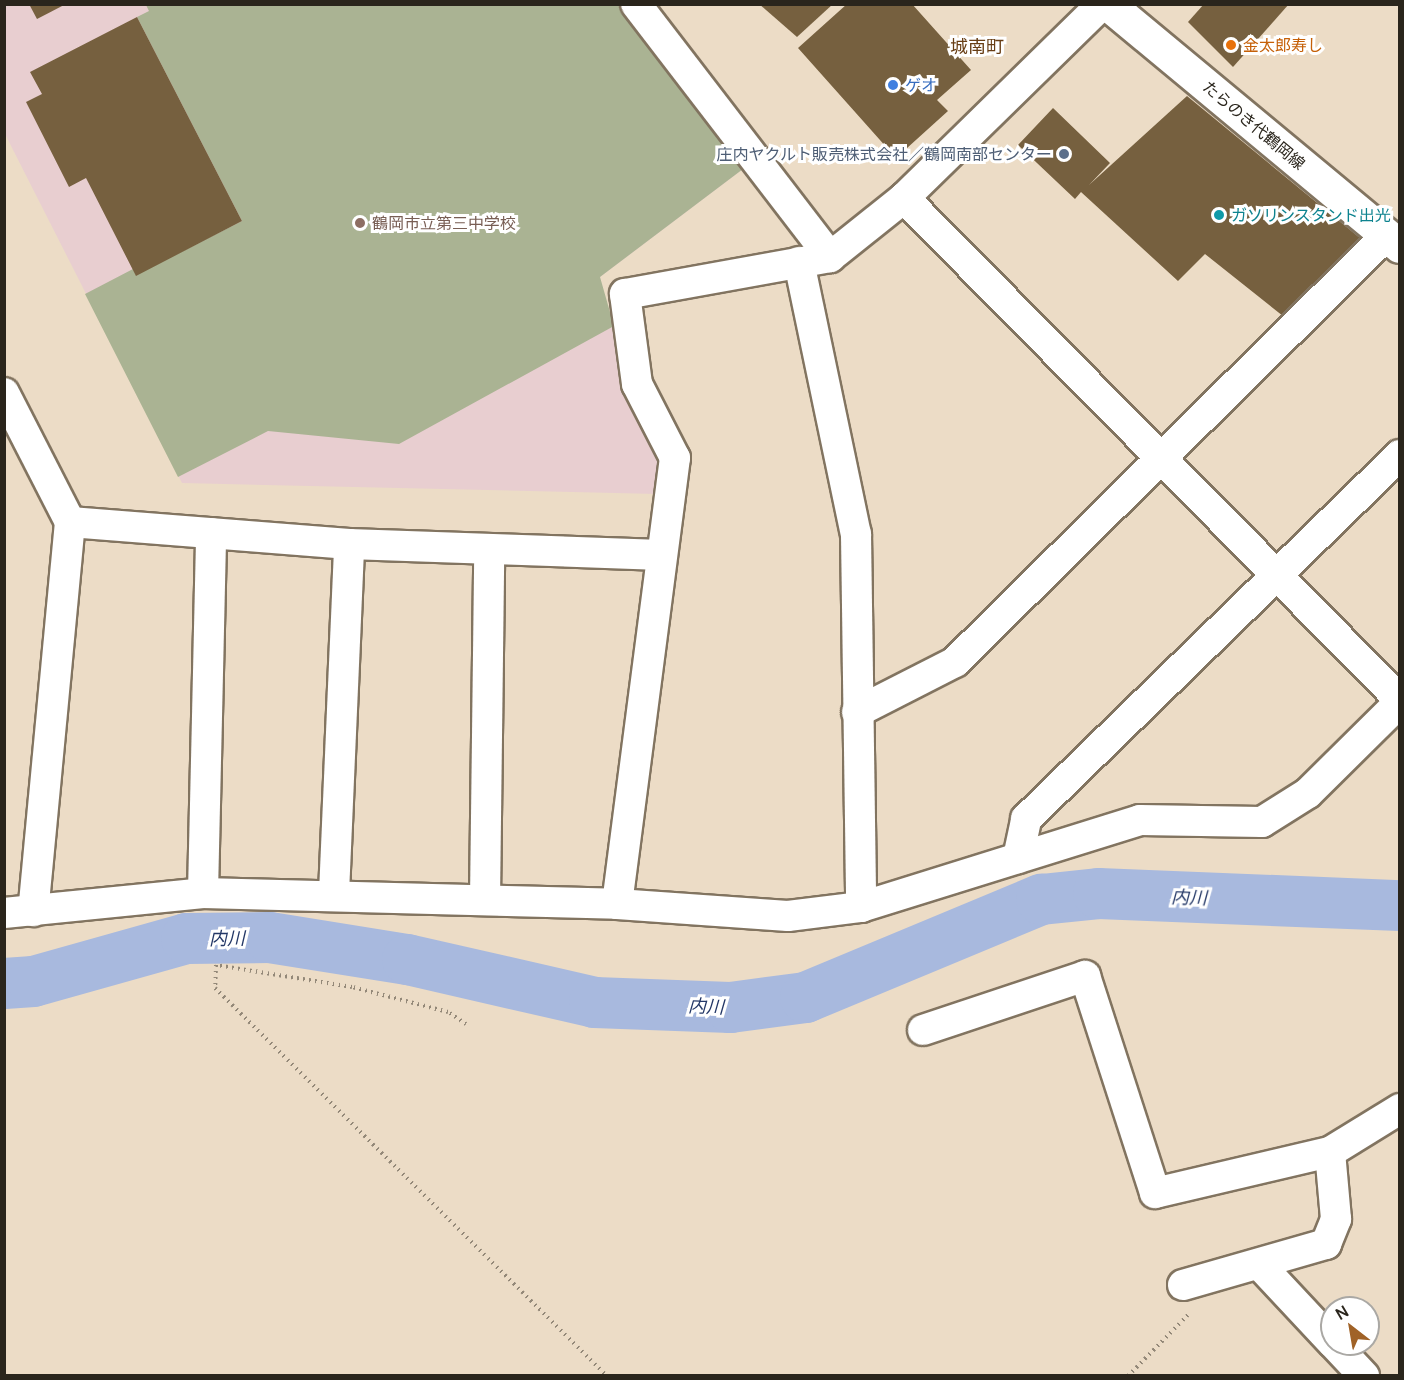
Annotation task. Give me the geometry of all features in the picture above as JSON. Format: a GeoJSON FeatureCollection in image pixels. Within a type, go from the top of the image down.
{"type":"FeatureCollection","features":[{"type":"Feature","properties":{"kind":"main road","name":"たらのき代鶴岡線"},"geometry":{"type":"LineString","coordinates":[[1108,4],[1393,241]]}},
{"type":"Feature","properties":{"kind":"street"},"geometry":{"type":"LineString","coordinates":[[636,4],[830,257]]}},
{"type":"Feature","properties":{"kind":"street"},"geometry":{"type":"LineString","coordinates":[[617,904],[675,458],[638,384],[625,294],[830,257],[904,198],[1102,4]]}},
{"type":"Feature","properties":{"kind":"street"},"geometry":{"type":"LineString","coordinates":[[4,393],[70,522],[19,912],[203,893],[334,894],[617,904],[788,916],[861,907],[1140,820],[1262,822],[1308,793],[1400,701],[904,198]]}},
{"type":"Feature","properties":{"kind":"street"},"geometry":{"type":"LineString","coordinates":[[857,712],[955,662],[1162,459],[1393,241]]}},
{"type":"Feature","properties":{"kind":"street"},"geometry":{"type":"LineString","coordinates":[[799,262],[856,534],[861,907]]}},
{"type":"Feature","properties":{"kind":"street"},"geometry":{"type":"LineString","coordinates":[[1018,858],[1026,819],[1400,455]]}},
{"type":"Feature","properties":{"kind":"street"},"geometry":{"type":"LineString","coordinates":[[70,522],[349,544],[489,552],[662,555]]}},
{"type":"Feature","properties":{"kind":"street"},"geometry":{"type":"LineString","coordinates":[[203,893],[211,533]]}},
{"type":"Feature","properties":{"kind":"street"},"geometry":{"type":"LineString","coordinates":[[334,894],[349,544]]}},
{"type":"Feature","properties":{"kind":"street"},"geometry":{"type":"LineString","coordinates":[[484,900],[489,552]]}},
{"type":"Feature","properties":{"kind":"street"},"geometry":{"type":"LineString","coordinates":[[923,1030],[1085,976],[1155,1193],[1330,1152],[1400,1109]]}},
{"type":"Feature","properties":{"kind":"street"},"geometry":{"type":"LineString","coordinates":[[1188,1298],[1259,1264],[1326,1244],[1336,1219],[1330,1152]]}},
{"type":"Feature","properties":{"kind":"street"},"geometry":{"type":"LineString","coordinates":[[1259,1264],[1320,1329]]}},
{"type":"Feature","properties":{"kind":"street"},"geometry":{"type":"LineString","coordinates":[[1345,1356],[1364,1376]]}},
{"type":"Feature","properties":{"kind":"path"},"geometry":{"type":"LineString","coordinates":[[466,1024],[448,1012],[352,987],[216,965],[215,988],[607,1376]]}},
{"type":"Feature","properties":{"kind":"path"},"geometry":{"type":"LineString","coordinates":[[1128,1376],[1188,1298]]}},
{"type":"Feature","properties":{"kind":"shaded area","name":"鶴岡市立第三中学校"},"geometry":{"type":"Polygon","coordinates":[[[5,5],[618,5],[743,169],[600,277],[626,389],[662,460],[657,494],[182,483],[5,134],[5,5]]]}},
{"type":"Feature","properties":{"kind":"green space","name":"鶴岡市立第三中学校"},"geometry":{"type":"Polygon","coordinates":[[[146,5],[618,5],[743,169],[600,277],[614,326],[399,444],[268,431],[178,477],[85,294],[133,269],[136,275],[242,221],[137,17],[149,11],[146,5]]]}},
{"type":"Feature","properties":{"kind":"building"},"geometry":{"type":"Polygon","coordinates":[[[29,4],[66,4],[37,19],[29,4]]]}},
{"type":"Feature","properties":{"kind":"building"},"geometry":{"type":"Polygon","coordinates":[[[759,4],[833,4],[797,37],[759,4]]]}},
{"type":"Feature","properties":{"kind":"building","name":"ゲオ"},"geometry":{"type":"Polygon","coordinates":[[[847,4],[912,4],[971,70],[937,100],[948,111],[896,158],[798,48],[847,4]]]}},
{"type":"Feature","properties":{"kind":"building","name":"金太郎寿し"},"geometry":{"type":"Polygon","coordinates":[[[1204,4],[1289,4],[1233,67],[1188,22],[1204,4]]]}},
{"type":"Feature","properties":{"kind":"building"},"geometry":{"type":"Polygon","coordinates":[[[137,17],[242,221],[136,276],[86,178],[69,187],[26,102],[42,94],[30,72],[137,17]]]}},
{"type":"Feature","properties":{"kind":"building","name":"ガソリンスタンド出光"},"geometry":{"type":"Polygon","coordinates":[[[1187,96],[1360,238],[1288,320],[1205,254],[1178,281],[1081,192],[1075,199],[1018,145],[1053,108],[1110,163],[1089,185],[1187,96]]]}},
{"type":"Feature","properties":{"kind":"waterway","name":"内川"},"geometry":{"type":"LineString","coordinates":[[4,983],[33,981],[186,938],[269,937],[407,959],[594,1002],[730,1007],[805,997],[1041,899],[1098,893],[1400,905]]}},
{"type":"Feature","properties":{"kind":"place","name":"金太郎寿し"},"geometry":{"type":"Point","coordinates":[1231,45]}},
{"type":"Feature","properties":{"kind":"place","name":"ゲオ"},"geometry":{"type":"Point","coordinates":[893,85]}},
{"type":"Feature","properties":{"kind":"place","name":"庄内ヤクルト販売株式会社／鶴岡南部センター"},"geometry":{"type":"Point","coordinates":[1064,154]}},
{"type":"Feature","properties":{"kind":"place","name":"ガソリンスタンド出光"},"geometry":{"type":"Point","coordinates":[1219,215]}},
{"type":"Feature","properties":{"kind":"place","name":"鶴岡市立第三中学校"},"geometry":{"type":"Point","coordinates":[360,223]}},
{"type":"Feature","properties":{"kind":"district","name":"城南町"},"geometry":{"type":"Point","coordinates":[977,46]}}]}
